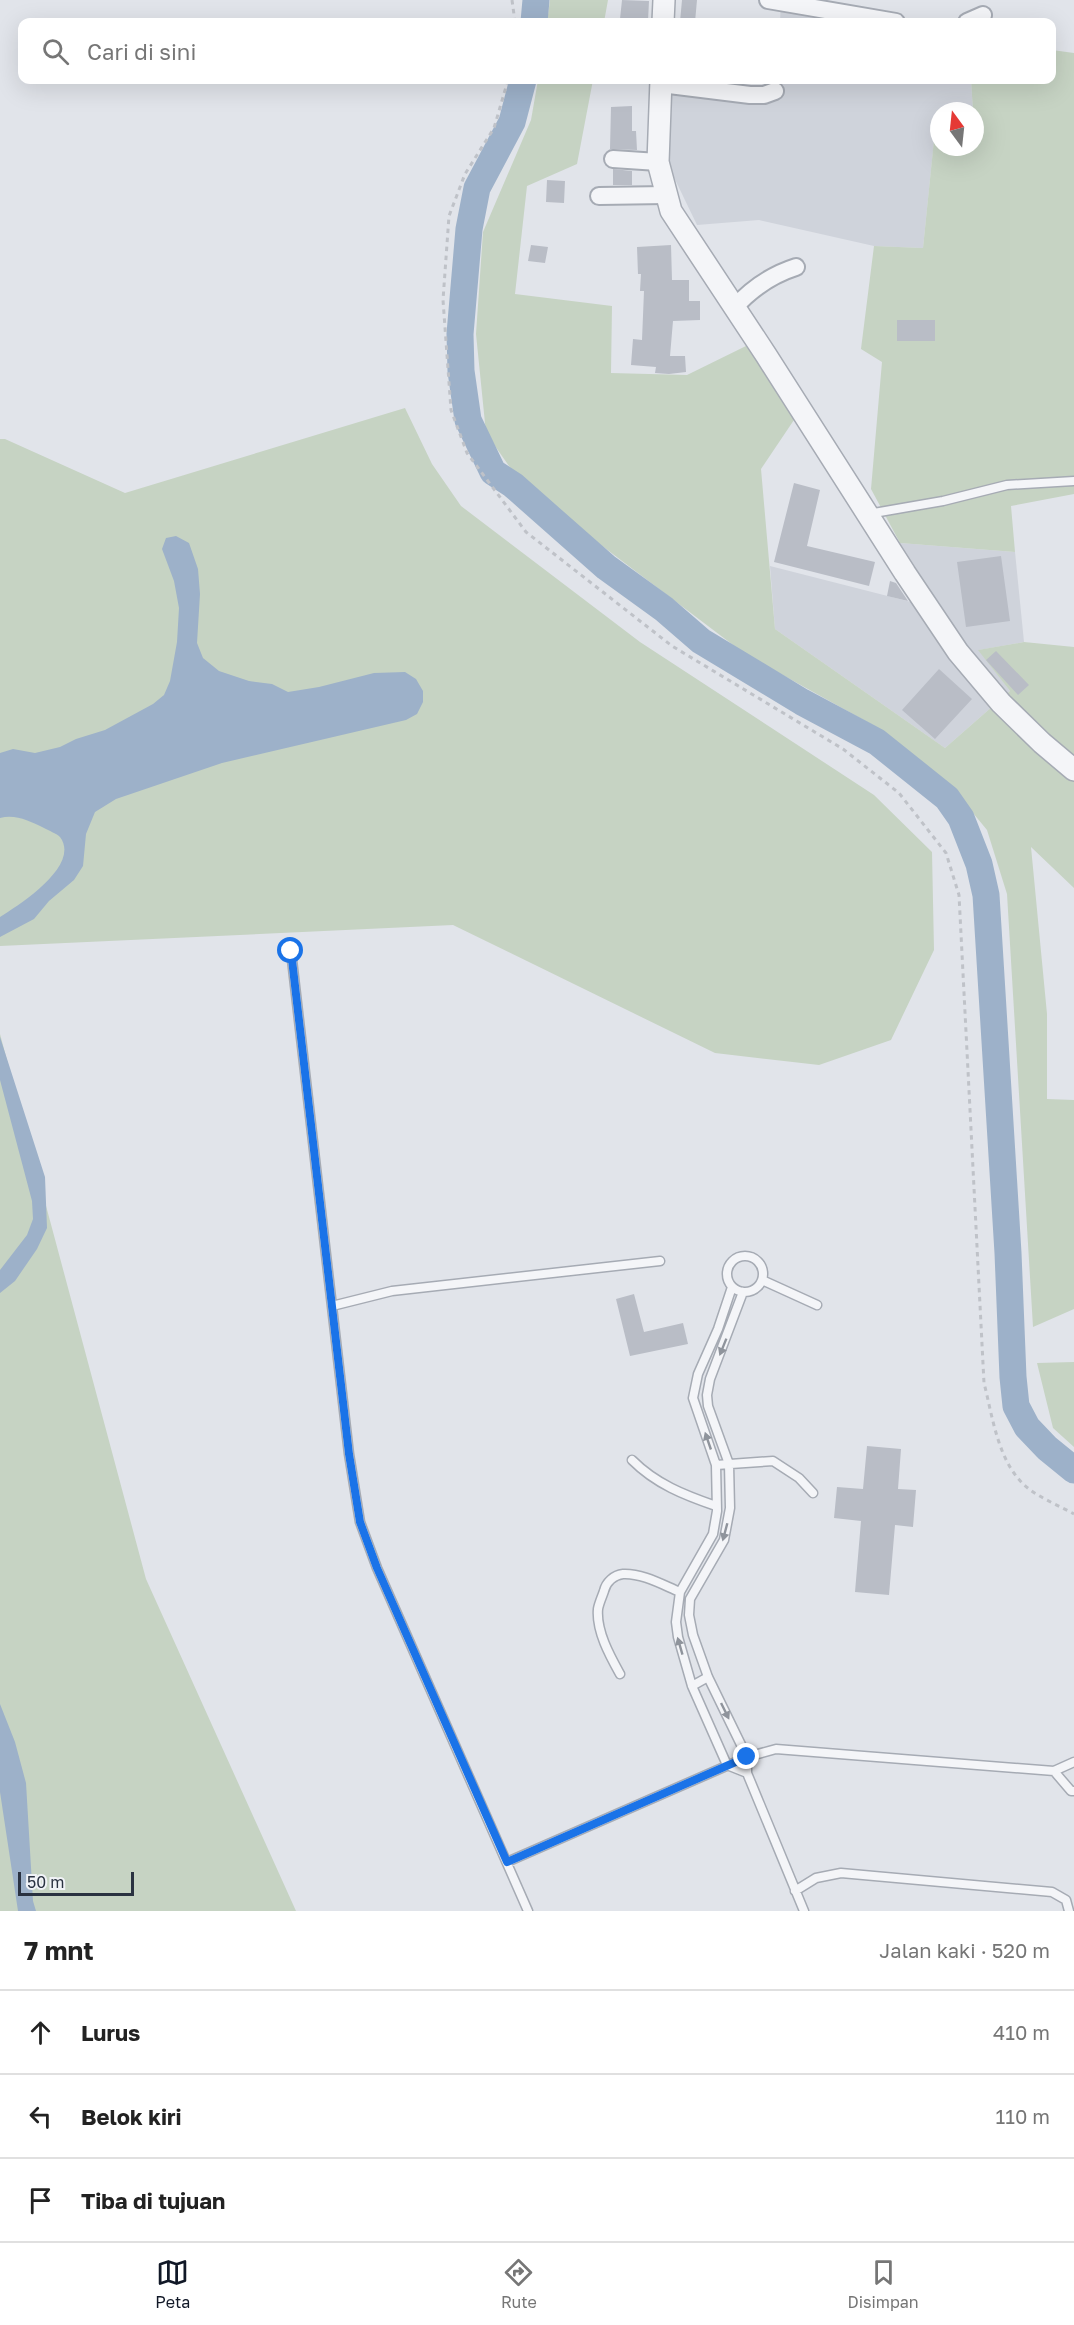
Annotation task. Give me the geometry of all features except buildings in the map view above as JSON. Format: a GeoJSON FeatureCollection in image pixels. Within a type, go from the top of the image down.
{"type":"FeatureCollection","features":[{"type":"Feature","properties":{"kind":"street"},"geometry":{"type":"LineString","coordinates":[[663,18],[664,0]]}},
{"type":"Feature","properties":{"kind":"street"},"geometry":{"type":"LineString","coordinates":[[768,0],[873,18]]}},
{"type":"Feature","properties":{"kind":"street"},"geometry":{"type":"LineString","coordinates":[[976,18],[983,15]]}},
{"type":"Feature","properties":{"kind":"street"},"geometry":{"type":"LineString","coordinates":[[661,84],[658,162],[671,211],[958,651],[1001,703],[1074,770]]}},
{"type":"Feature","properties":{"kind":"street"},"geometry":{"type":"LineString","coordinates":[[675,84],[750,95],[764,95],[775,91]]}},
{"type":"Feature","properties":{"kind":"street"},"geometry":{"type":"LineString","coordinates":[[613,159],[658,162]]}},
{"type":"Feature","properties":{"kind":"street"},"geometry":{"type":"LineString","coordinates":[[599,196],[666,195]]}},
{"type":"Feature","properties":{"kind":"street"},"geometry":{"type":"LineString","coordinates":[[734,308],[777,273],[796,267]]}},
{"type":"Feature","properties":{"kind":"lane"},"geometry":{"type":"LineString","coordinates":[[867,514],[943,501],[1007,485],[1074,481]]}},
{"type":"Feature","properties":{"kind":"lane"},"geometry":{"type":"LineString","coordinates":[[291,951],[349,1454],[360,1522],[377,1568],[528,1911]]}},
{"type":"Feature","properties":{"kind":"lane"},"geometry":{"type":"LineString","coordinates":[[741,1257],[753,1258],[758,1262],[762,1267],[762,1280],[755,1289],[743,1292],[732,1287],[727,1276],[730,1264],[741,1257]]}},
{"type":"Feature","properties":{"kind":"lane"},"geometry":{"type":"LineString","coordinates":[[332,1306],[392,1291],[660,1261]]}},
{"type":"Feature","properties":{"kind":"lane"},"geometry":{"type":"LineString","coordinates":[[762,1280],[817,1305]]}},
{"type":"Feature","properties":{"kind":"lane"},"geometry":{"type":"LineString","coordinates":[[732,1287],[718,1329],[698,1374],[693,1398],[716,1465],[713,1534],[680,1592],[676,1622],[692,1686],[727,1765],[747,1773]]}},
{"type":"Feature","properties":{"kind":"lane"},"geometry":{"type":"LineString","coordinates":[[743,1292],[710,1380],[707,1395],[708,1406],[729,1464],[730,1508],[723,1540],[690,1599],[688,1615],[708,1677],[747,1757],[747,1773],[804,1911]]}},
{"type":"Feature","properties":{"kind":"lane"},"geometry":{"type":"LineString","coordinates":[[632,1460],[646,1474],[669,1488],[716,1506]]}},
{"type":"Feature","properties":{"kind":"lane"},"geometry":{"type":"LineString","coordinates":[[716,1465],[773,1461],[799,1478],[813,1493]]}},
{"type":"Feature","properties":{"kind":"lane"},"geometry":{"type":"LineString","coordinates":[[620,1674],[609,1653],[599,1625],[598,1609],[605,1586],[612,1578],[621,1574],[636,1575],[680,1592]]}},
{"type":"Feature","properties":{"kind":"lane"},"geometry":{"type":"LineString","coordinates":[[692,1686],[708,1677]]}},
{"type":"Feature","properties":{"kind":"lane"},"geometry":{"type":"LineString","coordinates":[[507,1862],[727,1765],[776,1749],[1054,1771],[1074,1762]]}},
{"type":"Feature","properties":{"kind":"lane"},"geometry":{"type":"LineString","coordinates":[[1054,1771],[1071,1791],[1074,1791]]}},
{"type":"Feature","properties":{"kind":"lane"},"geometry":{"type":"LineString","coordinates":[[795,1891],[816,1878],[841,1873],[1052,1892],[1066,1900],[1069,1911]]}},
{"type":"Feature","properties":{"kind":"path"},"geometry":{"type":"LineString","coordinates":[[513,0],[515,18]]}},
{"type":"Feature","properties":{"kind":"path"},"geometry":{"type":"LineString","coordinates":[[507,84],[494,128],[465,174],[449,216],[443,300],[451,411],[467,453],[526,532],[672,646],[843,749],[899,793],[946,853],[958,895],[984,1383],[998,1437],[1009,1464],[1028,1488],[1074,1514]]}},
{"type":"Feature","properties":{"kind":"shaded area"},"geometry":{"type":"Polygon","coordinates":[[[781,0],[862,18],[780,18],[781,0]]]}},
{"type":"Feature","properties":{"kind":"shaded area"},"geometry":{"type":"Polygon","coordinates":[[[670,84],[776,95],[777,84],[971,84],[972,102],[930,102],[930,156],[932,156],[923,248],[874,246],[759,220],[697,225],[669,167],[670,84]]]}},
{"type":"Feature","properties":{"kind":"shaded area"},"geometry":{"type":"Polygon","coordinates":[[[900,543],[1015,552],[1024,642],[979,650],[1010,691],[945,748],[775,629],[770,566],[915,603],[900,543]]]}},
{"type":"Feature","properties":{"kind":"green space"},"geometry":{"type":"Polygon","coordinates":[[[550,0],[608,0],[605,18],[548,18],[550,0]]]}},
{"type":"Feature","properties":{"kind":"green space"},"geometry":{"type":"Polygon","coordinates":[[[1056,51],[1074,53],[1074,494],[1011,506],[1015,552],[900,543],[871,489],[882,362],[861,349],[874,246],[923,248],[932,156],[984,156],[984,102],[972,102],[971,84],[1056,84],[1056,51]]]}},
{"type":"Feature","properties":{"kind":"green space"},"geometry":{"type":"Polygon","coordinates":[[[537,84],[592,84],[577,164],[527,186],[515,294],[612,306],[611,373],[687,375],[746,346],[798,414],[761,469],[775,629],[945,748],[1010,691],[978,650],[1024,642],[1074,647],[1074,888],[1031,847],[1047,1014],[1047,1099],[1074,1100],[1074,1309],[1033,1327],[1007,894],[987,830],[950,785],[878,728],[745,654],[523,486],[486,433],[476,334],[483,232],[531,120],[537,84]]]}},
{"type":"Feature","properties":{"kind":"green space"},"geometry":{"type":"Polygon","coordinates":[[[405,408],[432,464],[461,506],[640,642],[874,795],[932,852],[934,950],[891,1040],[819,1065],[715,1053],[453,925],[0,946],[0,439],[5,439],[125,493],[405,408]]]}},
{"type":"Feature","properties":{"kind":"green space"},"geometry":{"type":"Polygon","coordinates":[[[0,1034],[146,1579],[296,1911],[0,1911],[0,1034]]]}},
{"type":"Feature","properties":{"kind":"green space"},"geometry":{"type":"Polygon","coordinates":[[[1074,1362],[1074,1447],[1053,1428],[1037,1363],[1074,1362]]]}},
{"type":"Feature","properties":{"kind":"water"},"geometry":{"type":"Polygon","coordinates":[[[176,536],[189,543],[198,569],[200,594],[197,643],[203,658],[219,671],[249,681],[272,684],[288,692],[319,687],[374,673],[405,672],[416,679],[423,691],[423,702],[417,714],[406,720],[222,763],[116,799],[95,812],[86,834],[83,866],[74,880],[49,901],[34,919],[0,937],[0,917],[46,883],[56,871],[64,848],[60,837],[38,825],[17,818],[0,818],[0,753],[13,749],[35,753],[60,747],[76,739],[105,730],[153,704],[164,695],[170,681],[177,642],[179,608],[174,581],[162,549],[166,538],[176,536]]]}},
{"type":"Feature","properties":{"kind":"water"},"geometry":{"type":"Polygon","coordinates":[[[0,1037],[45,1177],[47,1228],[37,1249],[15,1281],[0,1293],[0,1270],[27,1235],[33,1219],[32,1201],[0,1080],[0,1037]]]}},
{"type":"Feature","properties":{"kind":"water"},"geometry":{"type":"Polygon","coordinates":[[[0,1704],[15,1742],[26,1783],[33,1901],[36,1911],[18,1911],[0,1792],[0,1704]]]}},
{"type":"Feature","properties":{"kind":"waterway"},"geometry":{"type":"LineString","coordinates":[[534,18],[536,0]]}},
{"type":"Feature","properties":{"kind":"waterway"},"geometry":{"type":"LineString","coordinates":[[522,84],[512,122],[477,188],[469,229],[460,334],[461,371],[468,420],[493,472],[513,485],[606,567],[664,609],[701,641],[802,702],[877,742],[947,798],[961,818],[979,864],[986,895],[1016,1406],[1027,1427],[1047,1448],[1074,1470]]}},
{"type":"Feature","properties":{"kind":"route"},"geometry":{"type":"LineString","coordinates":[[291,951],[349,1454],[360,1522],[377,1568],[507,1862],[747,1757]]}}]}
